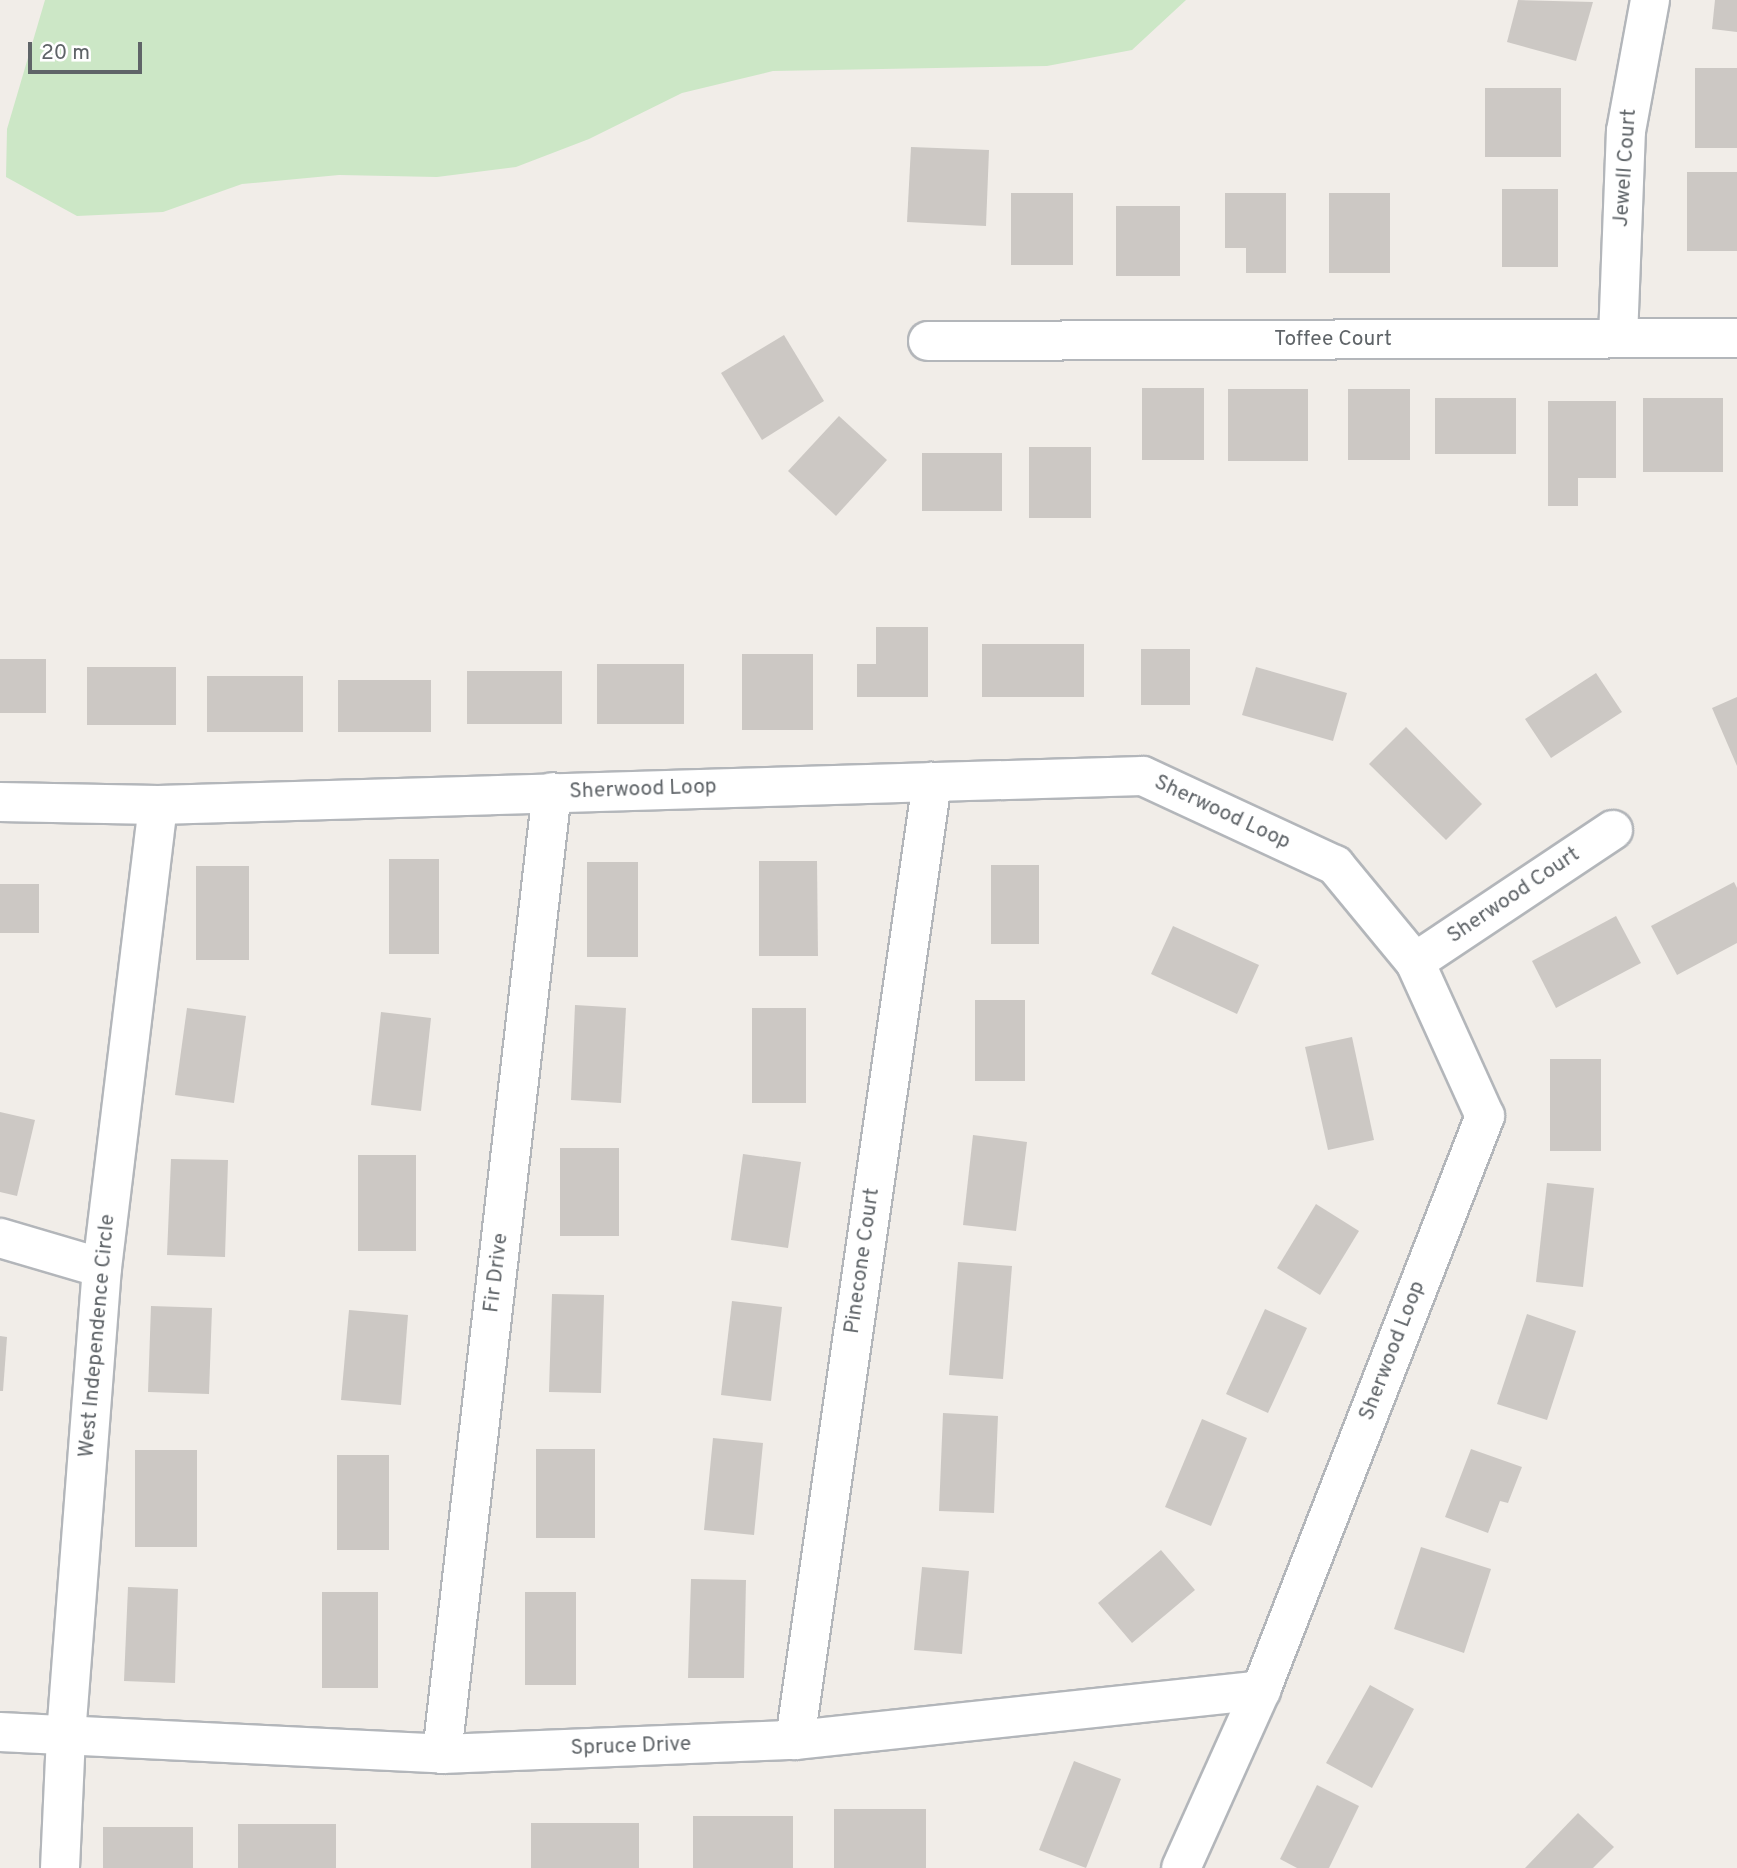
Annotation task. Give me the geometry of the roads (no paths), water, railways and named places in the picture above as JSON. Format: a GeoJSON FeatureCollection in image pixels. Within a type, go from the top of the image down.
{"type":"FeatureCollection","features":[{"type":"Feature","properties":{"kind":"street","name":"Jewell Court"},"geometry":{"type":"LineString","coordinates":[[1618,338],[1626,131],[1650,0]]}},
{"type":"Feature","properties":{"kind":"street","name":"Toffee Court"},"geometry":{"type":"LineString","coordinates":[[928,341],[1737,338]]}},
{"type":"Feature","properties":{"kind":"street","name":"Sherwood Loop"},"geometry":{"type":"LineString","coordinates":[[0,802],[158,805],[1143,776],[1335,865],[1415,962],[1485,1116],[1261,1690],[1181,1868]]}},
{"type":"Feature","properties":{"kind":"street","name":"Pinecone Court"},"geometry":{"type":"LineString","coordinates":[[795,1740],[932,782]]}},
{"type":"Feature","properties":{"kind":"street","name":"Fir Drive"},"geometry":{"type":"LineString","coordinates":[[442,1754],[552,792]]}},
{"type":"Feature","properties":{"kind":"street","name":"West Independence Circle"},"geometry":{"type":"LineString","coordinates":[[60,1868],[66,1735],[102,1268],[158,805]]}},
{"type":"Feature","properties":{"kind":"street","name":"Sherwood Court"},"geometry":{"type":"LineString","coordinates":[[1415,962],[1613,830]]}},
{"type":"Feature","properties":{"kind":"street"},"geometry":{"type":"LineString","coordinates":[[0,1238],[102,1268]]}},
{"type":"Feature","properties":{"kind":"street","name":"Spruce Drive"},"geometry":{"type":"LineString","coordinates":[[0,1732],[442,1754],[795,1740],[1261,1690]]}}]}
